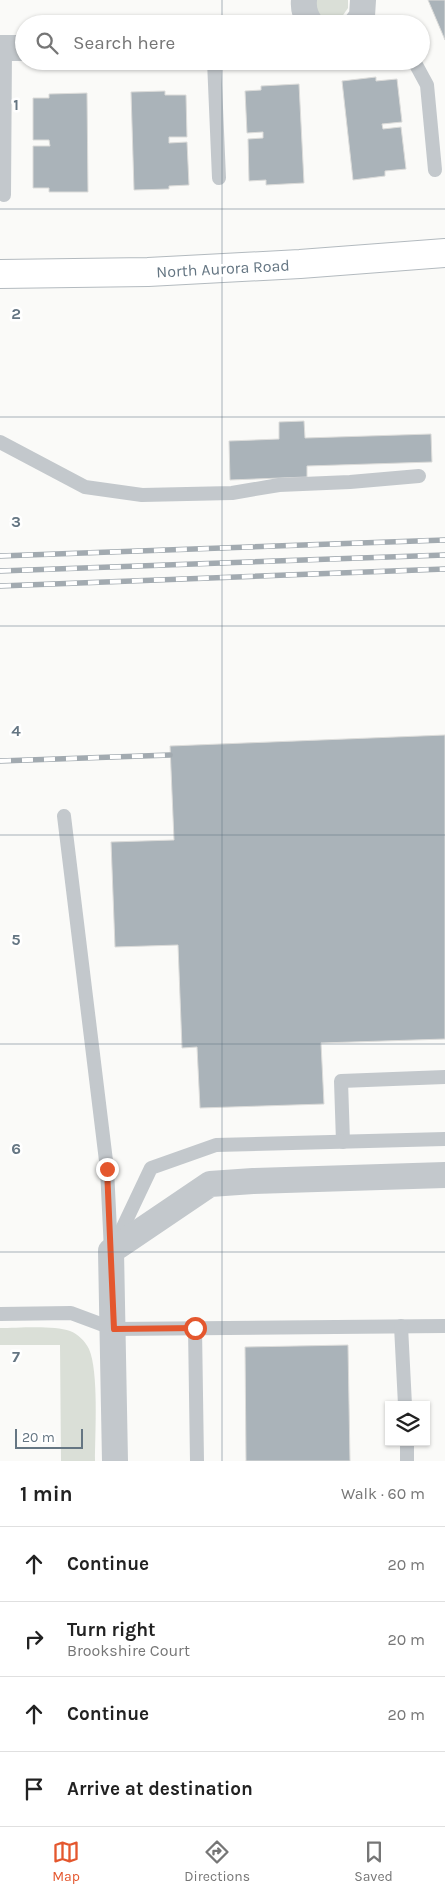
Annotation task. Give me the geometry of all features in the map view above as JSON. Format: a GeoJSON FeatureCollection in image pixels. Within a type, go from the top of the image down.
{"type":"FeatureCollection","features":[{"type":"Feature","properties":{"kind":"main road","name":"North Aurora Road"},"geometry":{"type":"LineString","coordinates":[[0,274],[166,271],[300,264],[445,253]]}},
{"type":"Feature","properties":{"kind":"street"},"geometry":{"type":"LineString","coordinates":[[362,15],[363,0]]}},
{"type":"Feature","properties":{"kind":"street"},"geometry":{"type":"LineString","coordinates":[[115,1461],[114,1329],[111,1251],[210,1184],[253,1181],[445,1176]]}},
{"type":"Feature","properties":{"kind":"lane"},"geometry":{"type":"LineString","coordinates":[[4,195],[10,48]]}},
{"type":"Feature","properties":{"kind":"lane"},"geometry":{"type":"LineString","coordinates":[[214,70],[219,178]]}},
{"type":"Feature","properties":{"kind":"lane"},"geometry":{"type":"LineString","coordinates":[[419,70],[427,85],[435,170]]}},
{"type":"Feature","properties":{"kind":"lane"},"geometry":{"type":"LineString","coordinates":[[0,442],[85,488],[142,495],[232,493],[278,485],[350,482],[419,476]]}},
{"type":"Feature","properties":{"kind":"lane"},"geometry":{"type":"LineString","coordinates":[[64,816],[107,1169],[111,1251]]}},
{"type":"Feature","properties":{"kind":"lane"},"geometry":{"type":"LineString","coordinates":[[343,1142],[341,1081],[445,1077]]}},
{"type":"Feature","properties":{"kind":"lane"},"geometry":{"type":"LineString","coordinates":[[111,1251],[151,1168],[216,1145],[445,1139]]}},
{"type":"Feature","properties":{"kind":"lane"},"geometry":{"type":"LineString","coordinates":[[0,1314],[71,1313],[114,1329],[445,1326]]}},
{"type":"Feature","properties":{"kind":"lane"},"geometry":{"type":"LineString","coordinates":[[401,1326],[405,1401]]}},
{"type":"Feature","properties":{"kind":"lane"},"geometry":{"type":"LineString","coordinates":[[195,1328],[197,1461]]}},
{"type":"Feature","properties":{"kind":"lane"},"geometry":{"type":"LineString","coordinates":[[407,1446],[408,1461]]}},
{"type":"Feature","properties":{"kind":"shaded area"},"geometry":{"type":"Polygon","coordinates":[[[314,0],[348,0],[348,8],[343,15],[318,15],[314,0]]]}},
{"type":"Feature","properties":{"kind":"shaded area"},"geometry":{"type":"Polygon","coordinates":[[[46,1327],[63,1329],[76,1334],[85,1343],[89,1349],[94,1372],[96,1404],[95,1461],[61,1461],[60,1345],[0,1345],[0,1328],[46,1327]]]}},
{"type":"Feature","properties":{"kind":"building"},"geometry":{"type":"Polygon","coordinates":[[[428,0],[445,0],[445,40],[428,0]]]}},
{"type":"Feature","properties":{"kind":"building"},"geometry":{"type":"Polygon","coordinates":[[[376,77],[376,81],[397,79],[402,122],[382,124],[383,129],[401,127],[406,169],[385,171],[385,176],[353,180],[342,81],[376,77]]]}},
{"type":"Feature","properties":{"kind":"building"},"geometry":{"type":"Polygon","coordinates":[[[299,84],[304,183],[266,185],[266,180],[249,181],[248,139],[263,138],[263,132],[247,133],[245,91],[261,90],[261,86],[299,84]]]}},
{"type":"Feature","properties":{"kind":"building"},"geometry":{"type":"Polygon","coordinates":[[[165,91],[165,95],[186,95],[187,137],[169,137],[169,143],[187,142],[189,185],[169,186],[169,189],[134,190],[131,92],[165,91]]]}},
{"type":"Feature","properties":{"kind":"building"},"geometry":{"type":"Polygon","coordinates":[[[87,93],[88,192],[49,192],[49,188],[33,188],[33,146],[50,146],[49,140],[33,140],[33,98],[49,98],[49,94],[87,93]]]}},
{"type":"Feature","properties":{"kind":"building"},"geometry":{"type":"Polygon","coordinates":[[[304,421],[305,438],[431,434],[432,462],[307,466],[307,477],[230,480],[229,441],[279,439],[279,422],[304,421]]]}},
{"type":"Feature","properties":{"kind":"building"},"geometry":{"type":"Polygon","coordinates":[[[445,735],[445,1039],[321,1043],[324,1104],[200,1108],[197,1047],[182,1048],[178,945],[115,947],[111,842],[174,840],[170,746],[445,735]]]}},
{"type":"Feature","properties":{"kind":"building"},"geometry":{"type":"Polygon","coordinates":[[[348,1345],[350,1461],[246,1461],[245,1347],[348,1345]]]}},
{"type":"Feature","properties":{"kind":"railway"},"geometry":{"type":"LineString","coordinates":[[0,556],[445,540]]}},
{"type":"Feature","properties":{"kind":"railway"},"geometry":{"type":"LineString","coordinates":[[0,571],[445,555]]}},
{"type":"Feature","properties":{"kind":"railway"},"geometry":{"type":"LineString","coordinates":[[0,586],[445,569]]}},
{"type":"Feature","properties":{"kind":"railway"},"geometry":{"type":"LineString","coordinates":[[0,761],[170,755]]}},
{"type":"Feature","properties":{"kind":"route"},"geometry":{"type":"LineString","coordinates":[[107,1169],[114,1329],[195,1328]]}}]}
